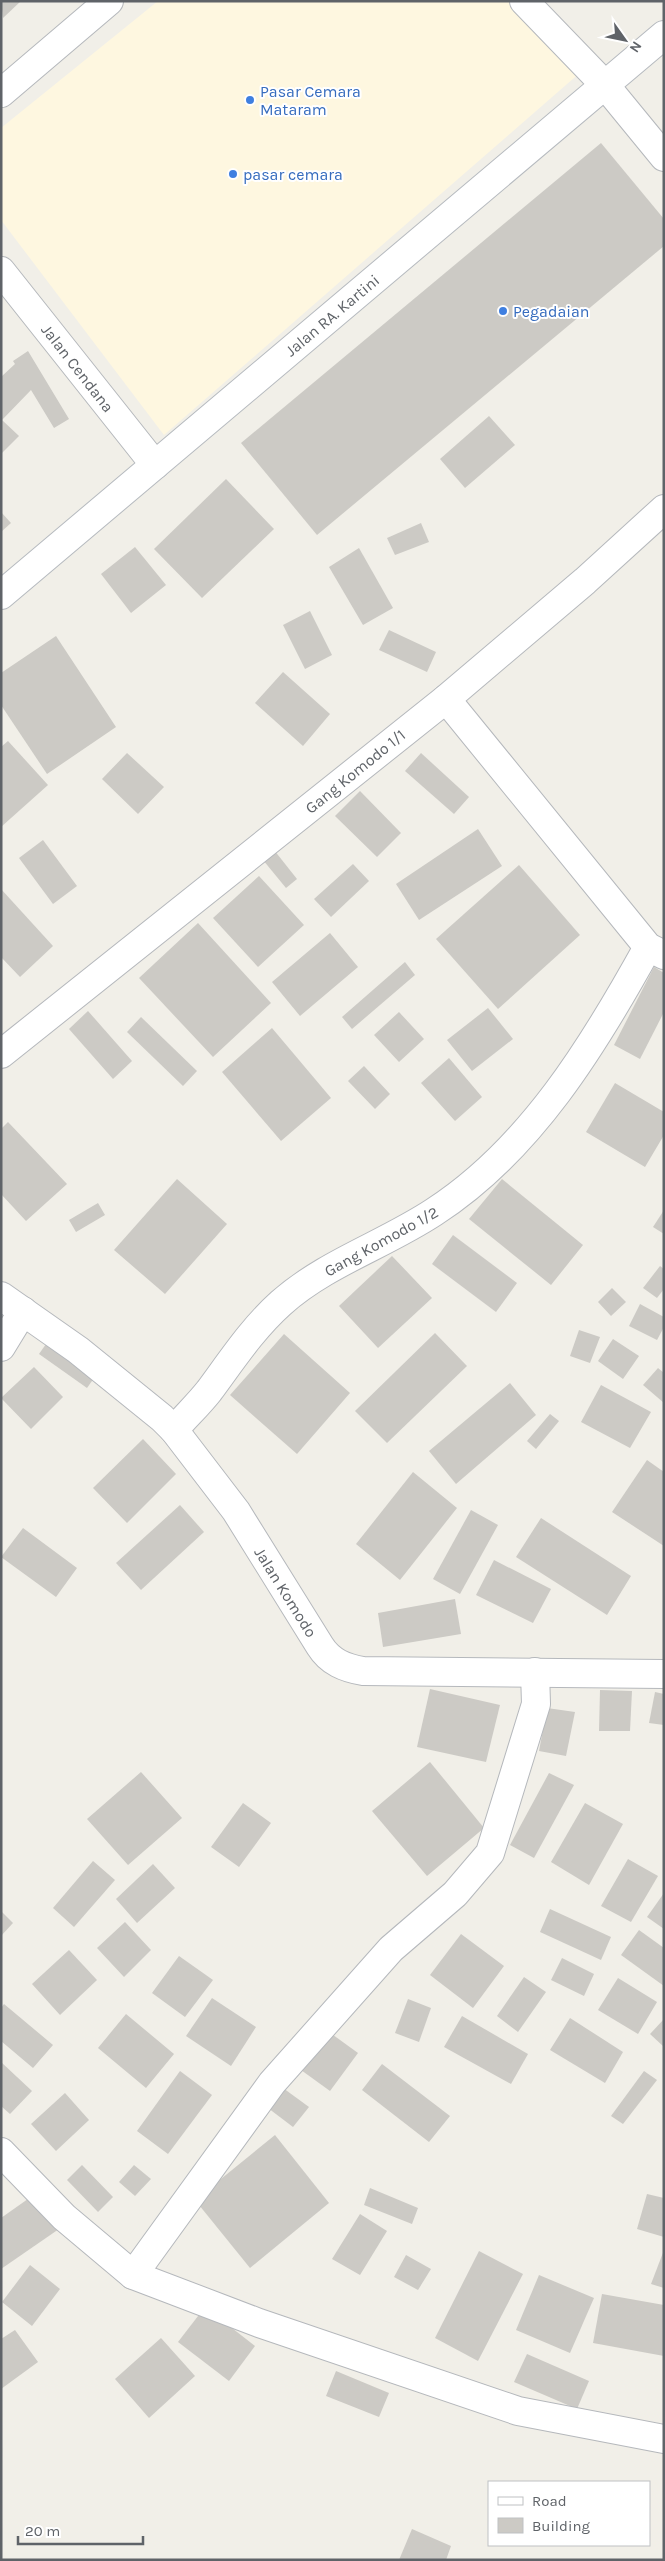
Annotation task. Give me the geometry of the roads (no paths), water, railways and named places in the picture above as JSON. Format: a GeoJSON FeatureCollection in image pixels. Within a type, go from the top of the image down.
{"type":"FeatureCollection","features":[{"type":"Feature","properties":{"kind":"street"},"geometry":{"type":"LineString","coordinates":[[1,93],[109,1]]}},
{"type":"Feature","properties":{"kind":"street"},"geometry":{"type":"LineString","coordinates":[[524,1],[605,85],[664,157]]}},
{"type":"Feature","properties":{"kind":"street","name":"Jalan RA. Kartini"},"geometry":{"type":"LineString","coordinates":[[1,595],[664,36]]}},
{"type":"Feature","properties":{"kind":"street","name":"Jalan Cendana"},"geometry":{"type":"LineString","coordinates":[[1,271],[155,465]]}},
{"type":"Feature","properties":{"kind":"street","name":"Gang Komodo 1/1"},"geometry":{"type":"LineString","coordinates":[[1,1054],[446,699],[585,581],[664,509]]}},
{"type":"Feature","properties":{"kind":"street"},"geometry":{"type":"LineString","coordinates":[[446,699],[656,951]]}},
{"type":"Feature","properties":{"kind":"street","name":"Gang Komodo 1/2"},"geometry":{"type":"LineString","coordinates":[[174,1430],[208,1392],[257,1327],[282,1303],[324,1272],[435,1212],[470,1185],[504,1154],[543,1109],[593,1042],[656,951]]}},
{"type":"Feature","properties":{"kind":"street"},"geometry":{"type":"LineString","coordinates":[[1,1347],[12,1303]]}},
{"type":"Feature","properties":{"kind":"street","name":"Jalan Komodo"},"geometry":{"type":"LineString","coordinates":[[12,1303],[78,1350],[162,1418],[174,1430],[236,1511],[320,1646],[331,1659],[347,1668],[364,1671],[664,1674]]}},
{"type":"Feature","properties":{"kind":"street"},"geometry":{"type":"LineString","coordinates":[[133,2275],[272,2083],[391,1949],[455,1894],[490,1853],[536,1704],[535,1672]]}},
{"type":"Feature","properties":{"kind":"street"},"geometry":{"type":"LineString","coordinates":[[1,2152],[64,2218],[133,2275],[259,2323],[518,2411],[664,2439]]}},
{"type":"Feature","properties":{"kind":"place","name":"Pasar Cemara Mataram"},"geometry":{"type":"Point","coordinates":[250,100]}},
{"type":"Feature","properties":{"kind":"place","name":"pasar cemara"},"geometry":{"type":"Point","coordinates":[233,174]}},
{"type":"Feature","properties":{"kind":"place","name":"Pegadaian"},"geometry":{"type":"Point","coordinates":[503,311]}}]}
